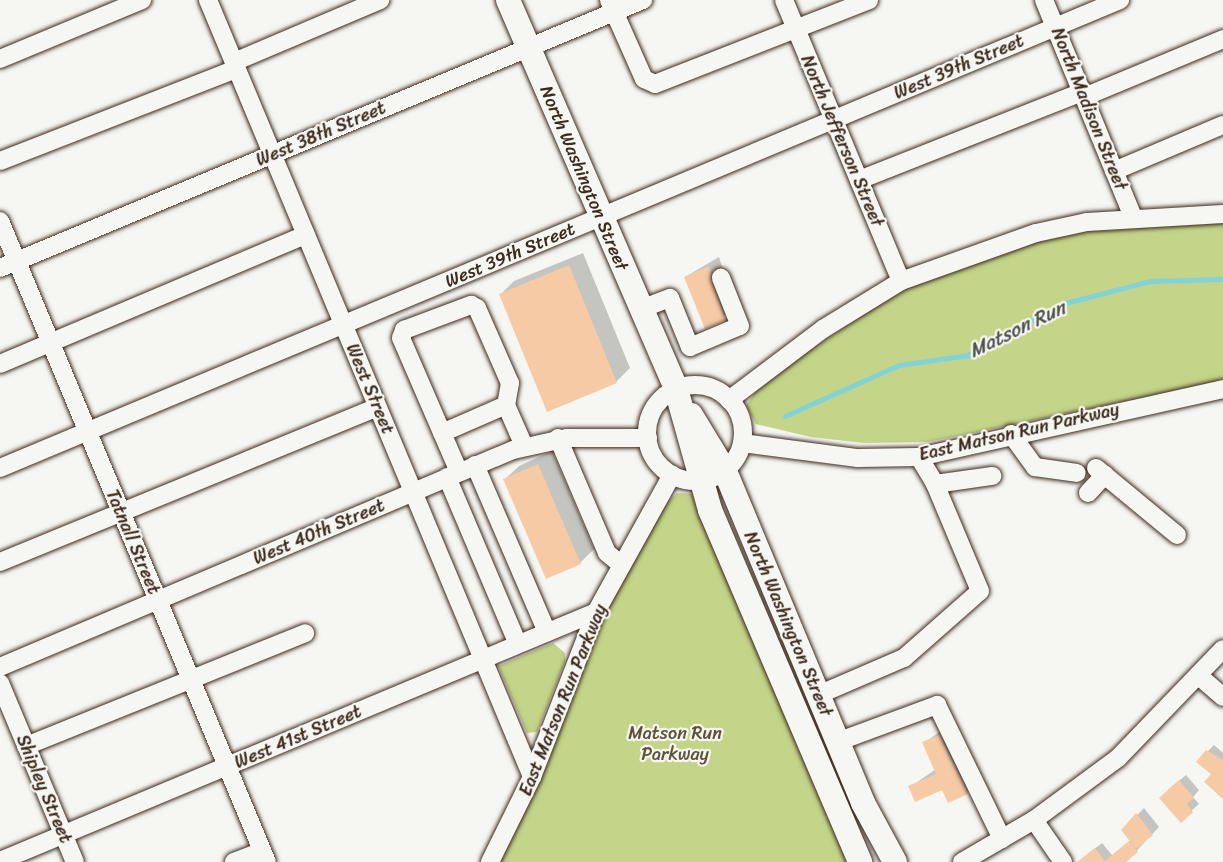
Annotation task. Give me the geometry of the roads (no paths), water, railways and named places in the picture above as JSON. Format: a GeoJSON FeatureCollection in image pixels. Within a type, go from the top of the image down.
{"type":"FeatureCollection","features":[{"type":"Feature","properties":{"kind":"main road","name":"North Washington Street"},"geometry":{"type":"LineString","coordinates":[[508,0],[676,389],[725,471],[837,742],[896,862]]}},
{"type":"Feature","properties":{"kind":"main road","name":"North Washington Street"},"geometry":{"type":"LineString","coordinates":[[676,389],[701,481],[860,862]]}},
{"type":"Feature","properties":{"kind":"street"},"geometry":{"type":"LineString","coordinates":[[0,59],[142,0]]}},
{"type":"Feature","properties":{"kind":"street","name":"West Street"},"geometry":{"type":"LineString","coordinates":[[208,0],[532,777]]}},
{"type":"Feature","properties":{"kind":"street"},"geometry":{"type":"LineString","coordinates":[[0,161],[235,65],[380,0]]}},
{"type":"Feature","properties":{"kind":"street","name":"West 38th Street"},"geometry":{"type":"LineString","coordinates":[[8,264],[528,48],[611,6],[643,0]]}},
{"type":"Feature","properties":{"kind":"street","name":"North Jefferson Street"},"geometry":{"type":"LineString","coordinates":[[784,0],[900,281]]}},
{"type":"Feature","properties":{"kind":"street"},"geometry":{"type":"LineString","coordinates":[[611,6],[644,79],[655,84],[869,0]]}},
{"type":"Feature","properties":{"kind":"street","name":"North Madison Street"},"geometry":{"type":"LineString","coordinates":[[1044,0],[1133,217]]}},
{"type":"Feature","properties":{"kind":"street","name":"West 39th Street"},"geometry":{"type":"LineString","coordinates":[[0,468],[1120,0]]}},
{"type":"Feature","properties":{"kind":"street"},"geometry":{"type":"LineString","coordinates":[[859,180],[1223,39]]}},
{"type":"Feature","properties":{"kind":"street"},"geometry":{"type":"LineString","coordinates":[[1114,171],[1223,125]]}},
{"type":"Feature","properties":{"kind":"street"},"geometry":{"type":"LineString","coordinates":[[729,400],[791,350],[900,281],[1036,233],[1133,217],[1223,214]]}},
{"type":"Feature","properties":{"kind":"street","name":"Tatnall Street"},"geometry":{"type":"LineString","coordinates":[[0,221],[8,264],[51,343],[265,857]]}},
{"type":"Feature","properties":{"kind":"street"},"geometry":{"type":"LineString","coordinates":[[0,364],[306,235]]}},
{"type":"Feature","properties":{"kind":"street"},"geometry":{"type":"LineString","coordinates":[[641,309],[670,298],[690,347],[740,326],[721,278]]}},
{"type":"Feature","properties":{"kind":"street"},"geometry":{"type":"LineString","coordinates":[[524,446],[506,405],[510,382],[477,308],[471,305],[404,330],[401,338],[442,434],[461,471],[507,543],[547,632]]}},
{"type":"Feature","properties":{"kind":"street"},"geometry":{"type":"LineString","coordinates":[[704,387],[729,400],[741,420],[742,443],[725,471],[701,481],[672,475],[655,459],[648,438],[654,409],[676,389],[704,387]]}},
{"type":"Feature","properties":{"kind":"street","name":"East Matson Run Parkway"},"geometry":{"type":"LineString","coordinates":[[742,443],[858,458],[919,457],[1011,434],[1223,389]]}},
{"type":"Feature","properties":{"kind":"street"},"geometry":{"type":"LineString","coordinates":[[442,434],[506,405]]}},
{"type":"Feature","properties":{"kind":"street"},"geometry":{"type":"LineString","coordinates":[[0,562],[377,407]]}},
{"type":"Feature","properties":{"kind":"street"},"geometry":{"type":"LineString","coordinates":[[1011,434],[1035,466],[1077,473]]}},
{"type":"Feature","properties":{"kind":"street"},"geometry":{"type":"LineString","coordinates":[[558,438],[607,553],[622,565]]}},
{"type":"Feature","properties":{"kind":"street","name":"West 40th Street"},"geometry":{"type":"LineString","coordinates":[[0,667],[524,446],[558,438],[648,438]]}},
{"type":"Feature","properties":{"kind":"street"},"geometry":{"type":"LineString","coordinates":[[818,695],[903,657],[980,591],[935,484],[919,457]]}},
{"type":"Feature","properties":{"kind":"street"},"geometry":{"type":"LineString","coordinates":[[461,471],[481,553],[518,644]]}},
{"type":"Feature","properties":{"kind":"street"},"geometry":{"type":"LineString","coordinates":[[1088,493],[1100,471],[1177,535]]}},
{"type":"Feature","properties":{"kind":"street","name":"East Matson Run Parkway"},"geometry":{"type":"LineString","coordinates":[[492,858],[532,777],[596,612],[672,475]]}},
{"type":"Feature","properties":{"kind":"street"},"geometry":{"type":"LineString","coordinates":[[935,484],[992,476]]}},
{"type":"Feature","properties":{"kind":"street"},"geometry":{"type":"LineString","coordinates":[[481,553],[507,543]]}},
{"type":"Feature","properties":{"kind":"street","name":"West 41st Street"},"geometry":{"type":"LineString","coordinates":[[0,861],[596,612]]}},
{"type":"Feature","properties":{"kind":"street"},"geometry":{"type":"LineString","coordinates":[[26,746],[192,681],[305,633]]}},
{"type":"Feature","properties":{"kind":"street"},"geometry":{"type":"LineString","coordinates":[[962,862],[1030,822],[1118,759],[1223,649]]}},
{"type":"Feature","properties":{"kind":"street"},"geometry":{"type":"LineString","coordinates":[[1199,676],[1223,697]]}},
{"type":"Feature","properties":{"kind":"street","name":"Shipley Street"},"geometry":{"type":"LineString","coordinates":[[0,683],[75,862]]}},
{"type":"Feature","properties":{"kind":"street"},"geometry":{"type":"LineString","coordinates":[[837,742],[937,705],[1002,839]]}},
{"type":"Feature","properties":{"kind":"street"},"geometry":{"type":"LineString","coordinates":[[1030,822],[1050,862]]}},
{"type":"Feature","properties":{"kind":"street"},"geometry":{"type":"LineString","coordinates":[[1030,822],[1064,862]]}},
{"type":"Feature","properties":{"kind":"street"},"geometry":{"type":"LineString","coordinates":[[234,862],[265,857]]}},
{"type":"Feature","properties":{"kind":"street"},"geometry":{"type":"LineString","coordinates":[[477,862],[492,858]]}},
{"type":"Feature","properties":{"kind":"waterway","name":"Matson Run"},"geometry":{"type":"LineString","coordinates":[[785,416],[899,365],[968,355],[1062,304],[1150,281],[1223,279]]}},
{"type":"Feature","properties":{"kind":"park label","name":"Matson Run Parkway"},"geometry":{"type":"Point","coordinates":[675,744]}}]}
